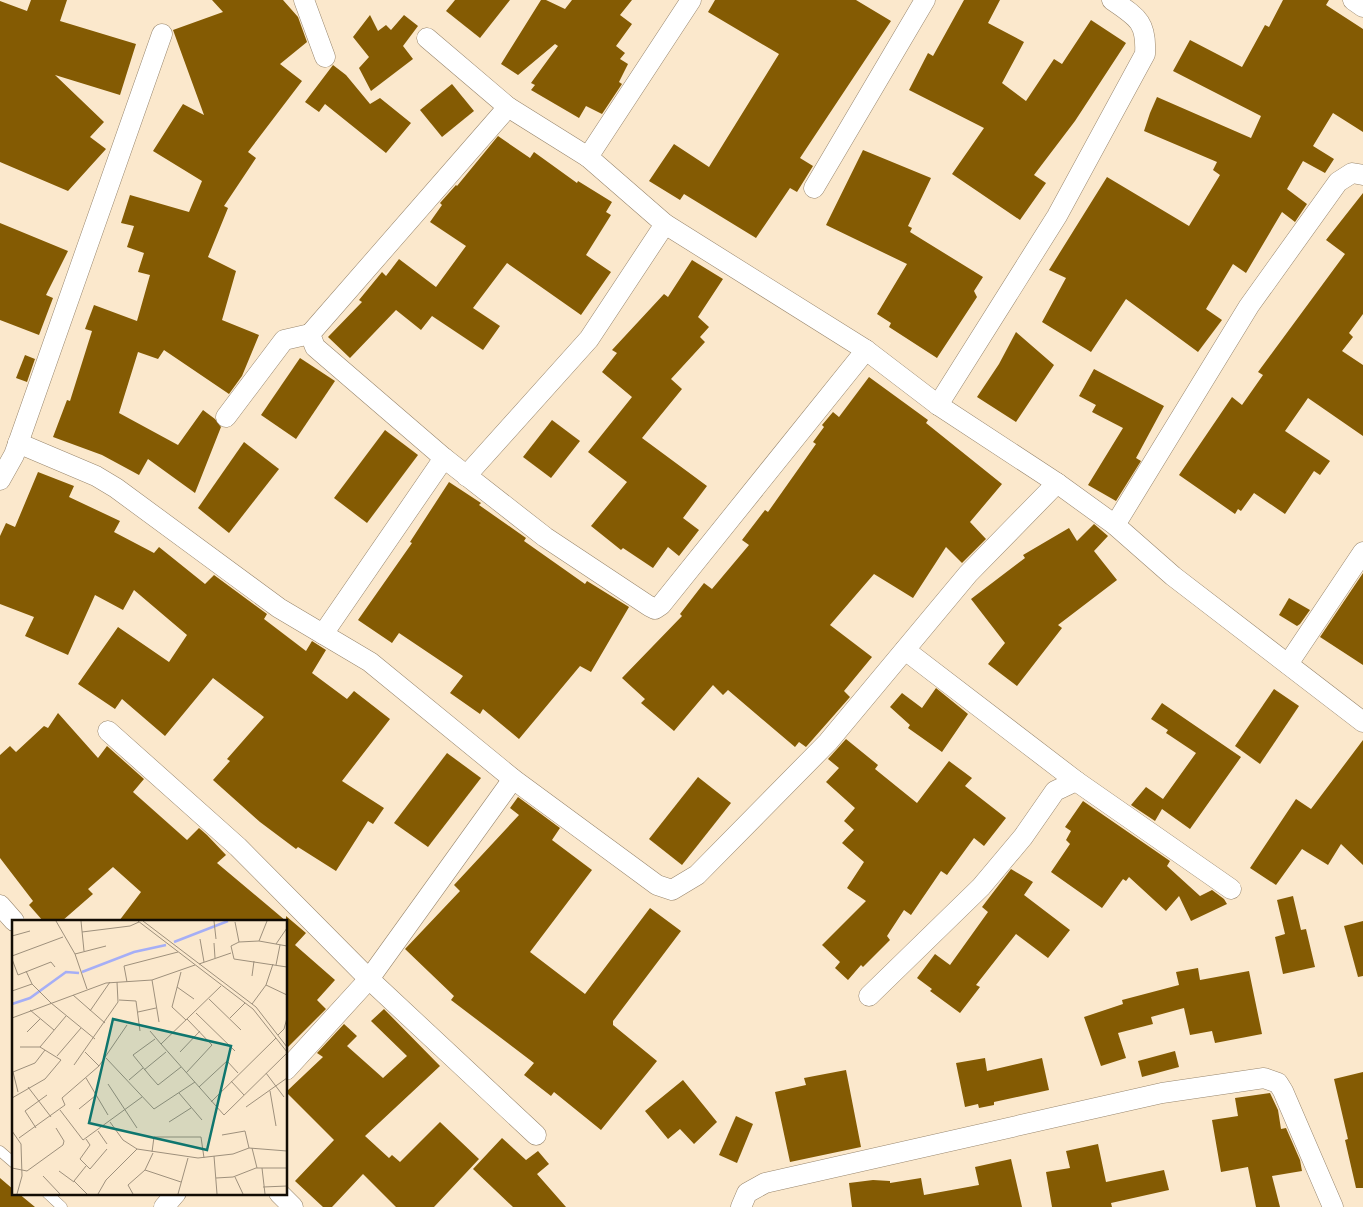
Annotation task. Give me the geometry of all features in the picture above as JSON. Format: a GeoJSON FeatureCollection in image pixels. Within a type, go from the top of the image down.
{"type":"FeatureCollection","features":[{"type":"Feature","properties":{"kind":"street"},"geometry":{"type":"LineString","coordinates":[[304,0],[325,57]]}},
{"type":"Feature","properties":{"kind":"street"},"geometry":{"type":"LineString","coordinates":[[588,157],[691,0]]}},
{"type":"Feature","properties":{"kind":"street"},"geometry":{"type":"LineString","coordinates":[[814,188],[925,0]]}},
{"type":"Feature","properties":{"kind":"street"},"geometry":{"type":"LineString","coordinates":[[938,405],[1057,216],[1145,54],[1146,35],[1140,22],[1112,0]]}},
{"type":"Feature","properties":{"kind":"street"},"geometry":{"type":"LineString","coordinates":[[1353,0],[1363,6]]}},
{"type":"Feature","properties":{"kind":"street"},"geometry":{"type":"LineString","coordinates":[[0,480],[18,443],[162,34]]}},
{"type":"Feature","properties":{"kind":"street"},"geometry":{"type":"LineString","coordinates":[[427,38],[508,107],[588,157],[665,224],[866,350],[938,405],[1057,483],[1115,525],[1172,576],[1363,722]]}},
{"type":"Feature","properties":{"kind":"street"},"geometry":{"type":"LineString","coordinates":[[226,417],[284,340],[310,334],[508,107]]}},
{"type":"Feature","properties":{"kind":"street"},"geometry":{"type":"LineString","coordinates":[[1115,525],[1254,298],[1338,182],[1352,173],[1363,175]]}},
{"type":"Feature","properties":{"kind":"street"},"geometry":{"type":"LineString","coordinates":[[466,476],[590,339],[665,224]]}},
{"type":"Feature","properties":{"kind":"street"},"geometry":{"type":"LineString","coordinates":[[310,334],[314,347],[466,476],[545,537],[655,609],[661,606],[866,350]]}},
{"type":"Feature","properties":{"kind":"street"},"geometry":{"type":"LineString","coordinates":[[18,443],[96,476],[116,488],[279,608],[370,662],[512,780],[657,885],[672,890],[697,875],[828,742],[968,574],[1057,483]]}},
{"type":"Feature","properties":{"kind":"street"},"geometry":{"type":"LineString","coordinates":[[322,634],[444,458]]}},
{"type":"Feature","properties":{"kind":"street"},"geometry":{"type":"LineString","coordinates":[[1288,664],[1363,552]]}},
{"type":"Feature","properties":{"kind":"street"},"geometry":{"type":"LineString","coordinates":[[905,650],[1076,781],[1231,888]]}},
{"type":"Feature","properties":{"kind":"street"},"geometry":{"type":"LineString","coordinates":[[108,731],[238,847],[369,979],[536,1136]]}},
{"type":"Feature","properties":{"kind":"street"},"geometry":{"type":"LineString","coordinates":[[1055,791],[1056,766]]}},
{"type":"Feature","properties":{"kind":"street"},"geometry":{"type":"LineString","coordinates":[[288,1068],[369,979],[512,780]]}},
{"type":"Feature","properties":{"kind":"street"},"geometry":{"type":"LineString","coordinates":[[869,996],[981,887],[1023,837],[1055,791],[1076,781]]}},
{"type":"Feature","properties":{"kind":"street"},"geometry":{"type":"LineString","coordinates":[[0,905],[12,920]]}},
{"type":"Feature","properties":{"kind":"street"},"geometry":{"type":"LineString","coordinates":[[741,1207],[747,1192],[765,1183],[1162,1092],[1264,1078],[1278,1083],[1284,1091],[1333,1207]]}},
{"type":"Feature","properties":{"kind":"street"},"geometry":{"type":"LineString","coordinates":[[164,1207],[175,1194]]}},
{"type":"Feature","properties":{"kind":"street"},"geometry":{"type":"LineString","coordinates":[[280,1194],[293,1207]]}},
{"type":"Feature","properties":{"kind":"lane"},"geometry":{"type":"LineString","coordinates":[[0,1151],[12,1161]]}},
{"type":"Feature","properties":{"kind":"lane"},"geometry":{"type":"LineString","coordinates":[[48,1194],[62,1207]]}},
{"type":"Feature","properties":{"kind":"building"},"geometry":{"type":"Polygon","coordinates":[[[31,0],[67,0],[60,21],[136,44],[120,95],[55,75],[104,122],[90,137],[106,149],[68,191],[0,162],[0,1],[27,11],[31,0]]]}},
{"type":"Feature","properties":{"kind":"building"},"geometry":{"type":"Polygon","coordinates":[[[212,0],[283,0],[298,17],[307,42],[280,64],[302,81],[248,152],[256,158],[224,206],[228,208],[208,257],[236,271],[222,320],[259,335],[242,376],[229,394],[164,350],[158,359],[138,352],[119,413],[178,445],[203,410],[215,419],[221,427],[195,493],[148,459],[139,475],[102,455],[53,437],[67,400],[70,401],[92,331],[85,329],[94,305],[137,321],[150,275],[138,272],[144,253],[127,247],[134,226],[121,223],[130,195],[189,212],[202,181],[153,151],[183,104],[204,115],[173,30],[223,12],[212,0]]]}},
{"type":"Feature","properties":{"kind":"building"},"geometry":{"type":"Polygon","coordinates":[[[455,0],[510,0],[480,38],[446,11],[455,0]]]}},
{"type":"Feature","properties":{"kind":"building"},"geometry":{"type":"Polygon","coordinates":[[[541,0],[546,0],[565,9],[572,0],[632,0],[620,15],[632,24],[616,46],[625,53],[620,59],[628,64],[619,82],[622,84],[602,114],[586,106],[579,118],[531,90],[535,85],[531,83],[558,46],[555,44],[518,75],[501,64],[541,0]]]}},
{"type":"Feature","properties":{"kind":"building"},"geometry":{"type":"Polygon","coordinates":[[[715,0],[856,0],[891,21],[800,158],[813,166],[797,192],[790,188],[756,238],[684,194],[680,200],[649,181],[674,144],[709,167],[779,54],[708,12],[715,0]]]}},
{"type":"Feature","properties":{"kind":"building"},"geometry":{"type":"Polygon","coordinates":[[[964,0],[1000,0],[988,23],[1024,42],[1002,83],[1026,101],[1054,59],[1062,64],[1091,20],[1126,43],[1075,121],[1034,175],[1046,183],[1020,220],[952,174],[984,128],[909,90],[928,53],[933,56],[964,0]]]}},
{"type":"Feature","properties":{"kind":"building"},"geometry":{"type":"Polygon","coordinates":[[[1283,0],[1329,0],[1326,5],[1363,29],[1363,132],[1333,113],[1313,146],[1334,159],[1325,173],[1303,161],[1287,189],[1307,204],[1295,222],[1282,212],[1246,273],[1233,264],[1206,309],[1222,320],[1198,352],[1126,299],[1091,352],[1042,322],[1066,278],[1049,270],[1107,177],[1189,226],[1220,175],[1213,170],[1217,162],[1144,131],[1150,113],[1157,97],[1251,138],[1261,116],[1173,71],[1190,40],[1242,67],[1265,25],[1269,27],[1283,0]]]}},
{"type":"Feature","properties":{"kind":"building"},"geometry":{"type":"Polygon","coordinates":[[[370,15],[378,31],[386,25],[391,30],[404,15],[418,26],[403,46],[413,59],[371,91],[359,68],[369,57],[353,37],[370,15]]]}},
{"type":"Feature","properties":{"kind":"building"},"geometry":{"type":"Polygon","coordinates":[[[333,65],[346,75],[370,104],[380,98],[411,123],[386,153],[325,104],[319,112],[305,102],[333,65]]]}},
{"type":"Feature","properties":{"kind":"building"},"geometry":{"type":"Polygon","coordinates":[[[452,84],[474,111],[442,137],[420,110],[452,84]]]}},
{"type":"Feature","properties":{"kind":"building"},"geometry":{"type":"Polygon","coordinates":[[[498,136],[530,158],[534,152],[577,183],[578,181],[612,202],[606,212],[611,215],[586,255],[611,272],[581,315],[507,263],[473,308],[500,326],[483,350],[432,316],[421,330],[396,310],[350,358],[328,337],[362,302],[359,300],[382,272],[386,276],[399,259],[436,287],[466,246],[430,222],[442,205],[440,203],[457,186],[498,136]]]}},
{"type":"Feature","properties":{"kind":"building"},"geometry":{"type":"Polygon","coordinates":[[[863,150],[931,178],[908,226],[912,228],[910,232],[983,277],[974,291],[977,297],[937,358],[889,327],[891,323],[877,314],[907,264],[826,225],[863,150]]]}},
{"type":"Feature","properties":{"kind":"building"},"geometry":{"type":"Polygon","coordinates":[[[1363,193],[1363,314],[1349,333],[1353,337],[1342,351],[1363,365],[1363,436],[1308,398],[1285,431],[1330,461],[1320,475],[1314,471],[1285,514],[1254,493],[1241,511],[1238,509],[1235,514],[1179,475],[1232,397],[1242,405],[1263,375],[1258,372],[1345,254],[1326,240],[1363,193]]]}},
{"type":"Feature","properties":{"kind":"building"},"geometry":{"type":"Polygon","coordinates":[[[0,223],[68,251],[46,295],[53,298],[39,335],[0,320],[0,223]]]}},
{"type":"Feature","properties":{"kind":"building"},"geometry":{"type":"Polygon","coordinates":[[[692,260],[723,279],[698,317],[709,327],[700,337],[705,342],[671,379],[682,389],[642,438],[707,486],[683,518],[699,530],[679,556],[668,547],[653,568],[623,548],[621,550],[591,526],[627,482],[588,452],[632,397],[602,372],[617,353],[612,350],[664,294],[668,297],[692,260]]]}},
{"type":"Feature","properties":{"kind":"building"},"geometry":{"type":"Polygon","coordinates":[[[1016,332],[1054,365],[1016,422],[977,397],[999,364],[1016,332]]]}},
{"type":"Feature","properties":{"kind":"building"},"geometry":{"type":"Polygon","coordinates":[[[25,355],[35,359],[27,382],[16,378],[25,355]]]}},
{"type":"Feature","properties":{"kind":"building"},"geometry":{"type":"Polygon","coordinates":[[[300,358],[335,381],[296,439],[261,415],[300,358]]]}},
{"type":"Feature","properties":{"kind":"building"},"geometry":{"type":"Polygon","coordinates":[[[1094,369],[1164,406],[1136,458],[1141,461],[1116,501],[1088,485],[1123,428],[1092,412],[1096,405],[1079,396],[1094,369]]]}},
{"type":"Feature","properties":{"kind":"building"},"geometry":{"type":"Polygon","coordinates":[[[869,377],[928,420],[926,423],[1002,484],[970,522],[986,539],[962,563],[946,547],[913,598],[874,574],[830,625],[872,657],[844,691],[850,697],[806,747],[799,742],[795,747],[728,690],[723,695],[713,685],[674,731],[641,703],[645,699],[622,678],[682,616],[680,614],[704,583],[712,589],[749,545],[742,540],[765,510],[768,512],[816,444],[813,442],[824,427],[822,425],[833,412],[839,417],[869,377]]]}},
{"type":"Feature","properties":{"kind":"building"},"geometry":{"type":"Polygon","coordinates":[[[552,420],[580,441],[551,478],[523,457],[552,420]]]}},
{"type":"Feature","properties":{"kind":"building"},"geometry":{"type":"Polygon","coordinates":[[[385,430],[418,455],[367,523],[334,498],[385,430]]]}},
{"type":"Feature","properties":{"kind":"building"},"geometry":{"type":"Polygon","coordinates":[[[244,442],[279,469],[229,533],[198,508],[244,442]]]}},
{"type":"Feature","properties":{"kind":"building"},"geometry":{"type":"Polygon","coordinates":[[[38,472],[74,486],[69,497],[120,521],[114,532],[154,553],[159,547],[205,584],[214,575],[267,614],[264,619],[306,651],[312,641],[326,650],[312,673],[347,699],[354,691],[390,719],[342,781],[384,808],[373,824],[368,821],[336,871],[298,847],[296,849],[260,822],[213,780],[230,761],[227,759],[264,717],[213,678],[165,736],[122,699],[115,709],[78,684],[118,627],[169,662],[187,635],[134,590],[123,610],[95,595],[68,655],[25,636],[34,617],[0,604],[0,536],[6,523],[15,527],[38,472]]]}},
{"type":"Feature","properties":{"kind":"building"},"geometry":{"type":"Polygon","coordinates":[[[449,482],[481,503],[479,505],[526,538],[524,541],[585,584],[587,581],[629,607],[591,672],[580,666],[519,739],[483,709],[480,714],[450,693],[463,676],[399,633],[392,643],[358,620],[412,543],[410,542],[449,482]]]}},
{"type":"Feature","properties":{"kind":"building"},"geometry":{"type":"Polygon","coordinates":[[[1094,524],[1108,536],[1094,551],[1117,580],[1058,625],[1062,628],[1017,686],[988,664],[1005,643],[971,599],[1025,558],[1023,555],[1069,528],[1077,541],[1094,524]]]}},
{"type":"Feature","properties":{"kind":"building"},"geometry":{"type":"Polygon","coordinates":[[[1363,573],[1363,665],[1320,637],[1363,573]]]}},
{"type":"Feature","properties":{"kind":"building"},"geometry":{"type":"Polygon","coordinates":[[[1289,598],[1310,610],[1297,626],[1279,615],[1289,598]]]}},
{"type":"Feature","properties":{"kind":"building"},"geometry":{"type":"Polygon","coordinates":[[[936,688],[968,714],[942,752],[908,728],[910,725],[890,707],[902,693],[922,708],[936,688]]]}},
{"type":"Feature","properties":{"kind":"building"},"geometry":{"type":"Polygon","coordinates":[[[1274,689],[1299,706],[1260,764],[1235,746],[1274,689]]]}},
{"type":"Feature","properties":{"kind":"building"},"geometry":{"type":"Polygon","coordinates":[[[1162,703],[1241,757],[1190,829],[1162,809],[1155,821],[1131,805],[1146,787],[1163,799],[1196,753],[1166,733],[1168,730],[1151,719],[1162,703]]]}},
{"type":"Feature","properties":{"kind":"building"},"geometry":{"type":"Polygon","coordinates":[[[58,713],[98,758],[107,746],[144,779],[133,792],[187,840],[199,828],[226,855],[217,863],[285,920],[120,920],[141,892],[113,867],[88,889],[93,894],[63,920],[42,920],[29,905],[33,901],[0,858],[0,755],[10,746],[16,752],[44,726],[48,728],[58,713]]]}},
{"type":"Feature","properties":{"kind":"building"},"geometry":{"type":"Polygon","coordinates":[[[846,739],[878,765],[875,769],[917,803],[949,761],[972,778],[965,786],[1006,818],[984,846],[974,838],[947,875],[941,871],[911,915],[904,910],[887,936],[890,940],[863,967],[861,965],[848,980],[835,968],[840,962],[822,945],[866,901],[847,888],[864,862],[842,843],[854,830],[844,821],[855,808],[826,782],[839,768],[828,759],[846,739]]]}},
{"type":"Feature","properties":{"kind":"building"},"geometry":{"type":"Polygon","coordinates":[[[1363,740],[1363,865],[1341,844],[1328,865],[1302,849],[1276,885],[1250,868],[1296,799],[1311,809],[1363,740]]]}},
{"type":"Feature","properties":{"kind":"building"},"geometry":{"type":"Polygon","coordinates":[[[447,753],[481,778],[428,847],[394,823],[447,753]]]}},
{"type":"Feature","properties":{"kind":"building"},"geometry":{"type":"Polygon","coordinates":[[[698,777],[731,803],[682,865],[649,839],[698,777]]]}},
{"type":"Feature","properties":{"kind":"building"},"geometry":{"type":"Polygon","coordinates":[[[518,797],[560,828],[552,840],[592,870],[530,952],[585,994],[650,908],[681,931],[613,1021],[613,1025],[657,1061],[601,1130],[554,1092],[551,1096],[524,1075],[534,1063],[451,1000],[454,996],[405,949],[460,891],[454,885],[519,815],[510,808],[518,797]]]}},
{"type":"Feature","properties":{"kind":"building"},"geometry":{"type":"Polygon","coordinates":[[[1083,801],[1170,861],[1167,866],[1200,896],[1212,890],[1224,899],[1227,904],[1191,921],[1179,896],[1166,911],[1129,877],[1126,881],[1123,879],[1102,908],[1051,872],[1070,844],[1066,840],[1071,831],[1065,827],[1083,801]]]}},
{"type":"Feature","properties":{"kind":"building"},"geometry":{"type":"Polygon","coordinates":[[[1011,869],[1033,882],[1024,895],[1070,930],[1048,958],[1016,934],[976,985],[980,987],[960,1013],[930,991],[932,989],[917,978],[935,954],[950,965],[988,912],[982,907],[1011,869]]]}},
{"type":"Feature","properties":{"kind":"building"},"geometry":{"type":"Polygon","coordinates":[[[1293,896],[1301,930],[1306,929],[1315,967],[1283,974],[1275,937],[1285,934],[1277,900],[1293,896]]]}},
{"type":"Feature","properties":{"kind":"building"},"geometry":{"type":"Polygon","coordinates":[[[286,916],[306,933],[295,945],[335,980],[317,1000],[326,1009],[288,1047],[288,920],[286,920],[286,916]]]}},
{"type":"Feature","properties":{"kind":"building"},"geometry":{"type":"Polygon","coordinates":[[[1363,921],[1363,976],[1358,977],[1344,926],[1363,921]]]}},
{"type":"Feature","properties":{"kind":"building"},"geometry":{"type":"Polygon","coordinates":[[[1198,968],[1200,980],[1249,971],[1262,1034],[1215,1043],[1212,1031],[1190,1035],[1184,1008],[1151,1017],[1153,1024],[1118,1033],[1126,1058],[1101,1066],[1084,1017],[1123,1004],[1122,1000],[1179,985],[1176,972],[1198,968]]]}},
{"type":"Feature","properties":{"kind":"building"},"geometry":{"type":"Polygon","coordinates":[[[384,1009],[440,1066],[365,1136],[389,1158],[392,1155],[400,1162],[440,1122],[479,1159],[434,1207],[396,1207],[363,1174],[332,1207],[323,1207],[295,1181],[334,1140],[288,1094],[288,1090],[323,1057],[317,1053],[344,1024],[357,1036],[347,1046],[383,1078],[407,1056],[371,1021],[384,1009]]]}},
{"type":"Feature","properties":{"kind":"building"},"geometry":{"type":"Polygon","coordinates":[[[1175,1051],[1179,1067],[1142,1077],[1138,1061],[1175,1051]]]}},
{"type":"Feature","properties":{"kind":"building"},"geometry":{"type":"Polygon","coordinates":[[[985,1058],[987,1071],[1042,1058],[1049,1090],[994,1102],[994,1105],[979,1108],[978,1104],[965,1107],[956,1063],[985,1058]]]}},
{"type":"Feature","properties":{"kind":"building"},"geometry":{"type":"Polygon","coordinates":[[[846,1070],[861,1147],[790,1162],[775,1092],[806,1085],[804,1078],[846,1070]]]}},
{"type":"Feature","properties":{"kind":"building"},"geometry":{"type":"Polygon","coordinates":[[[1363,1072],[1363,1188],[1356,1188],[1345,1140],[1348,1139],[1334,1079],[1363,1072]]]}},
{"type":"Feature","properties":{"kind":"building"},"geometry":{"type":"Polygon","coordinates":[[[683,1080],[717,1122],[694,1144],[680,1129],[668,1139],[645,1111],[683,1080]]]}},
{"type":"Feature","properties":{"kind":"building"},"geometry":{"type":"Polygon","coordinates":[[[1270,1093],[1278,1110],[1281,1129],[1286,1128],[1300,1160],[1302,1171],[1272,1176],[1280,1207],[1256,1207],[1248,1167],[1221,1172],[1212,1120],[1238,1116],[1235,1098],[1270,1093]]]}},
{"type":"Feature","properties":{"kind":"building"},"geometry":{"type":"Polygon","coordinates":[[[736,1116],[753,1124],[737,1163],[719,1155],[736,1116]]]}},
{"type":"Feature","properties":{"kind":"building"},"geometry":{"type":"Polygon","coordinates":[[[502,1138],[526,1160],[538,1151],[549,1164],[537,1174],[566,1207],[513,1207],[473,1169],[502,1138]]]}},
{"type":"Feature","properties":{"kind":"building"},"geometry":{"type":"Polygon","coordinates":[[[1098,1144],[1106,1182],[1164,1170],[1169,1190],[1111,1203],[1112,1207],[1052,1207],[1046,1172],[1070,1168],[1066,1151],[1098,1144]]]}},
{"type":"Feature","properties":{"kind":"building"},"geometry":{"type":"Polygon","coordinates":[[[1011,1159],[1022,1207],[852,1207],[849,1183],[873,1180],[890,1181],[890,1183],[921,1178],[924,1195],[979,1185],[975,1167],[1011,1159]]]}},
{"type":"Feature","properties":{"kind":"building"},"geometry":{"type":"Polygon","coordinates":[[[0,1178],[12,1188],[12,1194],[19,1194],[35,1207],[0,1207],[0,1178]]]}}]}
